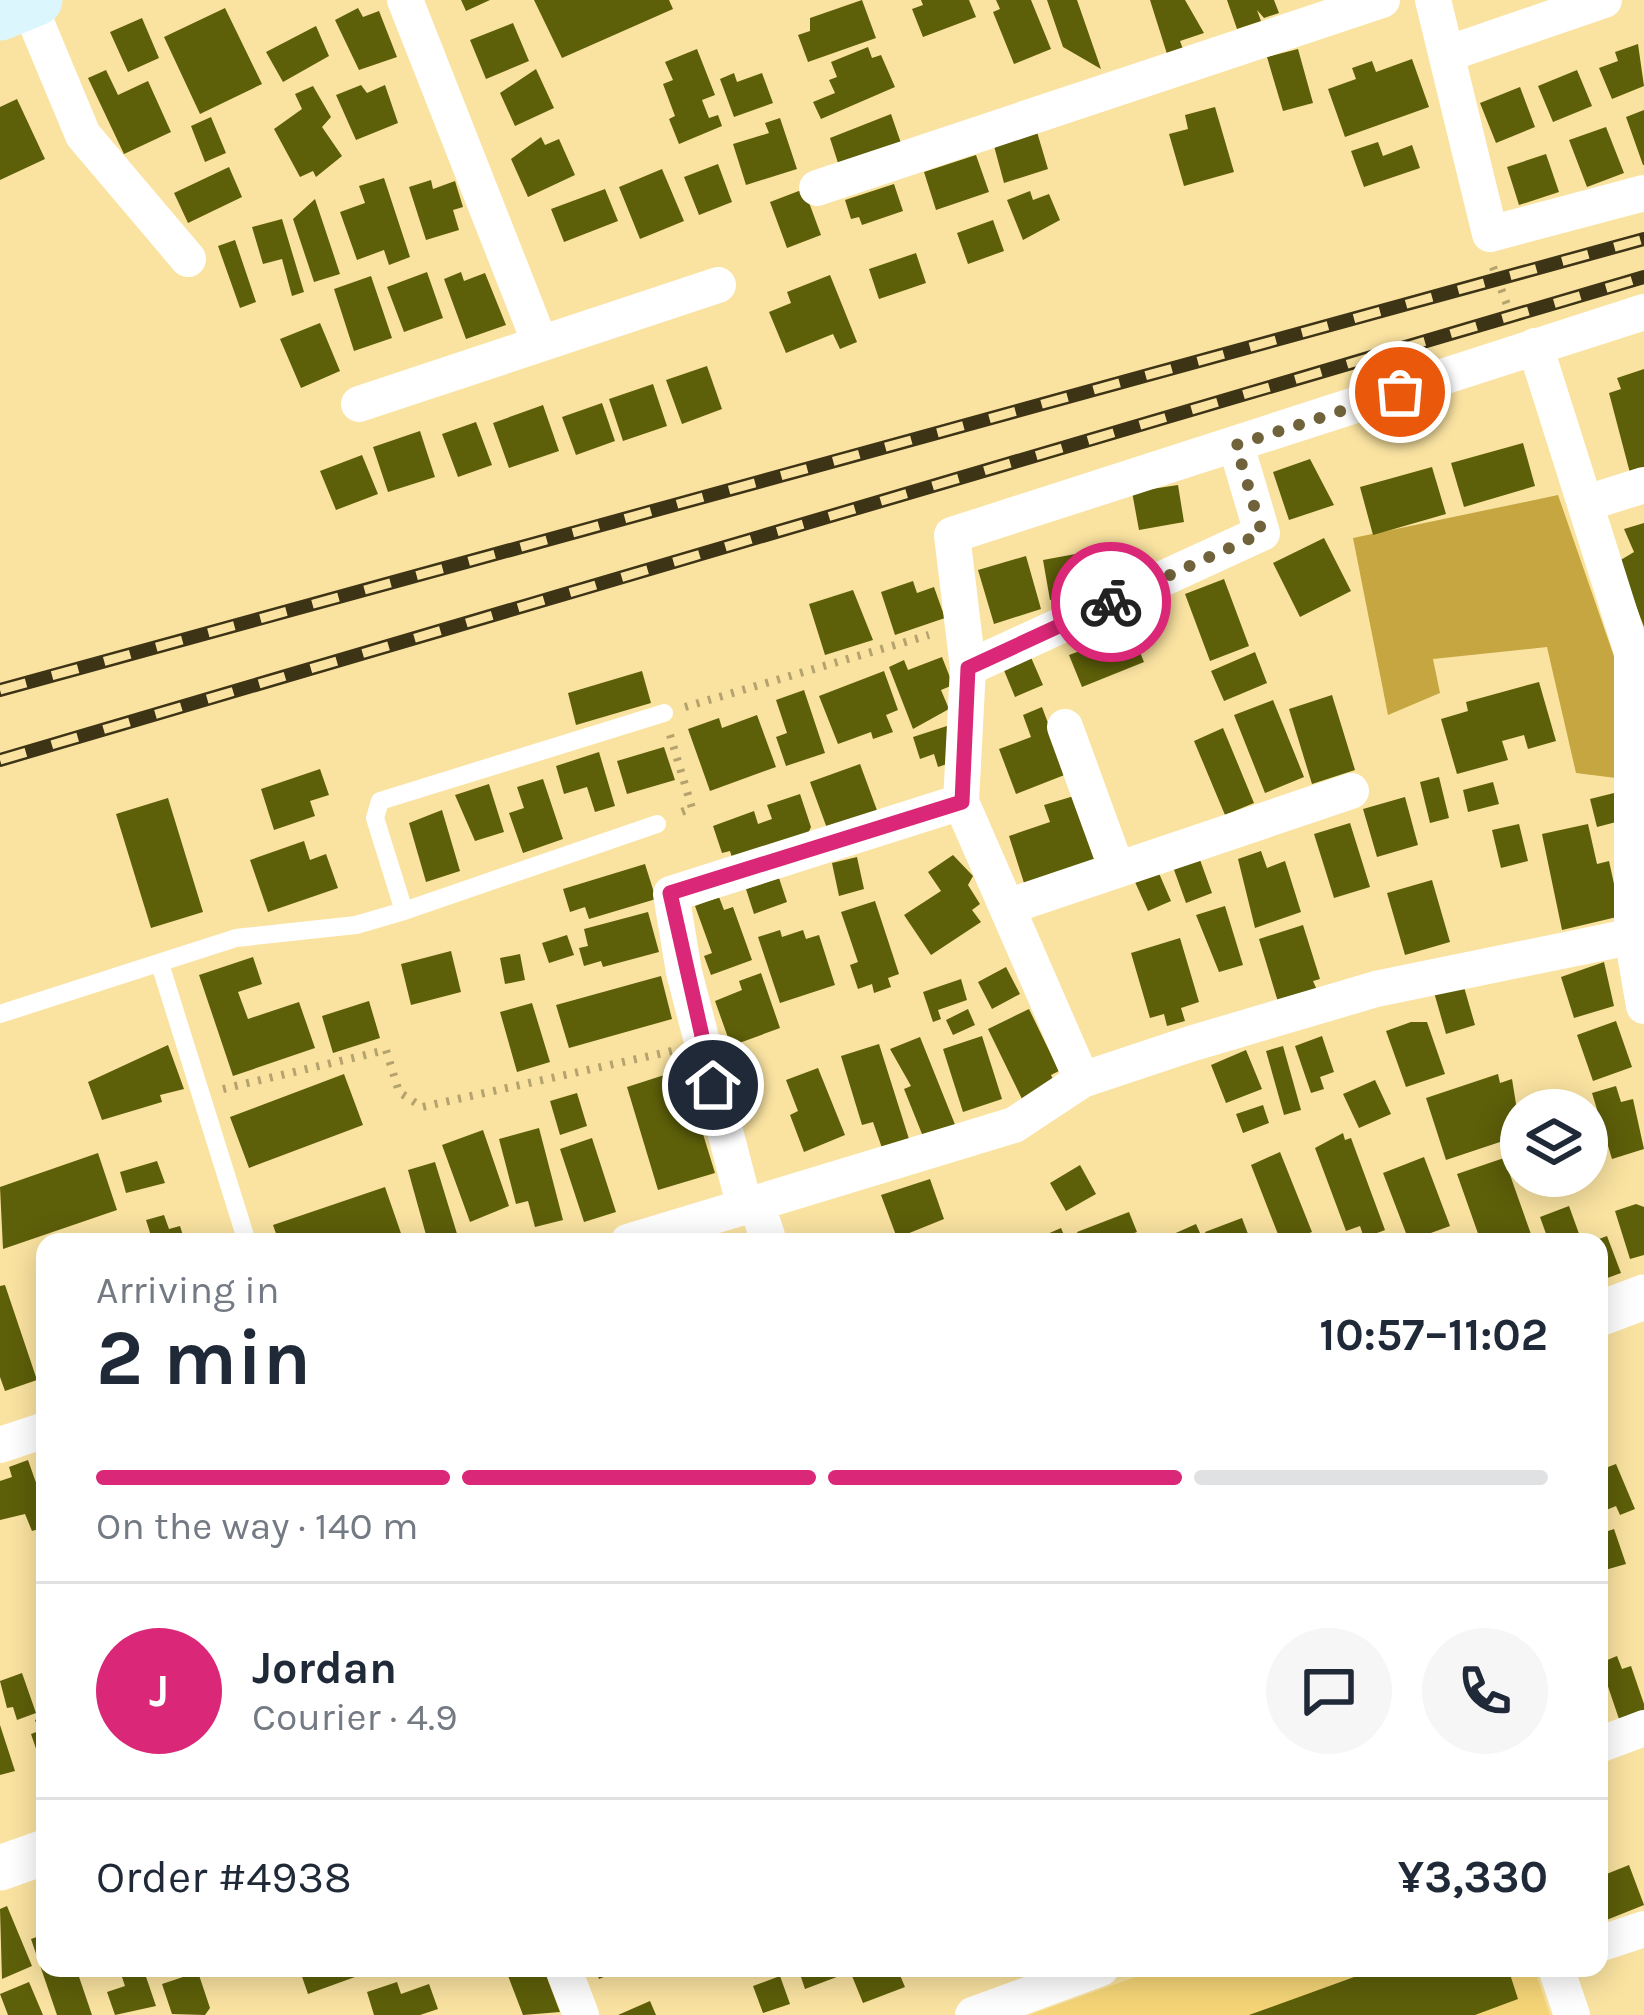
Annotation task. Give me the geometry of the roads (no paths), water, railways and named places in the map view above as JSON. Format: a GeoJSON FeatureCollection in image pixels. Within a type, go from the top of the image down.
{"type":"FeatureCollection","features":[{"type":"Feature","properties":{"kind":"street"},"geometry":{"type":"LineString","coordinates":[[405,0],[540,344]]}},
{"type":"Feature","properties":{"kind":"street"},"geometry":{"type":"LineString","coordinates":[[818,188],[1382,0]]}},
{"type":"Feature","properties":{"kind":"street"},"geometry":{"type":"LineString","coordinates":[[1433,0],[1490,234],[1644,193]]}},
{"type":"Feature","properties":{"kind":"street"},"geometry":{"type":"LineString","coordinates":[[1447,54],[1604,0]]}},
{"type":"Feature","properties":{"kind":"street"},"geometry":{"type":"LineString","coordinates":[[22,6],[83,135],[188,259]]}},
{"type":"Feature","properties":{"kind":"street"},"geometry":{"type":"LineString","coordinates":[[359,404],[718,285]]}},
{"type":"Feature","properties":{"kind":"street"},"geometry":{"type":"LineString","coordinates":[[1082,1080],[962,802],[968,668],[952,535],[1644,312]]}},
{"type":"Feature","properties":{"kind":"street"},"geometry":{"type":"LineString","coordinates":[[1529,349],[1638,650],[1638,935],[1644,1006]]}},
{"type":"Feature","properties":{"kind":"street"},"geometry":{"type":"LineString","coordinates":[[968,668],[1262,533],[1236,445]]}},
{"type":"Feature","properties":{"kind":"street"},"geometry":{"type":"LineString","coordinates":[[1587,503],[1644,485]]}},
{"type":"Feature","properties":{"kind":"street"},"geometry":{"type":"LineString","coordinates":[[1065,727],[1116,867]]}},
{"type":"Feature","properties":{"kind":"street"},"geometry":{"type":"LineString","coordinates":[[1007,907],[1351,791]]}},
{"type":"Feature","properties":{"kind":"street"},"geometry":{"type":"LineString","coordinates":[[764,1233],[751,1207],[702,1044],[670,893],[962,802]]}},
{"type":"Feature","properties":{"kind":"street"},"geometry":{"type":"LineString","coordinates":[[660,1233],[1014,1125],[1082,1080],[1376,989],[1638,935]]}},
{"type":"Feature","properties":{"kind":"street"},"geometry":{"type":"LineString","coordinates":[[1608,1311],[1644,1297]]}},
{"type":"Feature","properties":{"kind":"street"},"geometry":{"type":"LineString","coordinates":[[0,1445],[36,1433]]}},
{"type":"Feature","properties":{"kind":"street"},"geometry":{"type":"LineString","coordinates":[[1608,1742],[1644,1728]]}},
{"type":"Feature","properties":{"kind":"street"},"geometry":{"type":"LineString","coordinates":[[0,1868],[36,1855]]}},
{"type":"Feature","properties":{"kind":"street"},"geometry":{"type":"LineString","coordinates":[[1608,1941],[1644,1929]]}},
{"type":"Feature","properties":{"kind":"street"},"geometry":{"type":"LineString","coordinates":[[566,1977],[581,2015]]}},
{"type":"Feature","properties":{"kind":"street"},"geometry":{"type":"LineString","coordinates":[[973,2015],[1076,1977]]}},
{"type":"Feature","properties":{"kind":"street"},"geometry":{"type":"LineString","coordinates":[[1559,1977],[1572,2015]]}},
{"type":"Feature","properties":{"kind":"lane"},"geometry":{"type":"LineString","coordinates":[[404,911],[375,818],[380,801],[664,713]]}},
{"type":"Feature","properties":{"kind":"lane"},"geometry":{"type":"LineString","coordinates":[[0,1014],[236,938],[356,925],[657,824]]}},
{"type":"Feature","properties":{"kind":"lane"},"geometry":{"type":"LineString","coordinates":[[160,964],[244,1233]]}},
{"type":"Feature","properties":{"kind":"railway"},"geometry":{"type":"LineString","coordinates":[[0,690],[1644,239]]}},
{"type":"Feature","properties":{"kind":"railway"},"geometry":{"type":"LineString","coordinates":[[0,760],[1644,277]]}}]}
